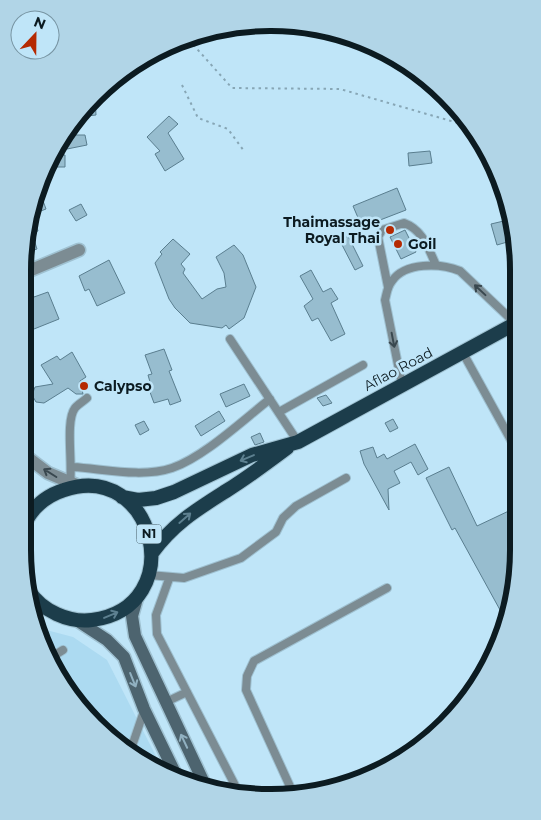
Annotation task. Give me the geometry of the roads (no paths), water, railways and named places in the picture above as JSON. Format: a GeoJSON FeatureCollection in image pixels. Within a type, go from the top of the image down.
{"type":"FeatureCollection","features":[{"type":"Feature","properties":{"kind":"highway","name":"Aflao Road"},"geometry":{"type":"LineString","coordinates":[[152,554],[163,539],[195,509],[234,486],[296,442],[510,326]]}},
{"type":"Feature","properties":{"kind":"highway","name":"Aflao Road"},"geometry":{"type":"LineString","coordinates":[[122,497],[138,500],[165,495],[252,455],[296,442]]}},
{"type":"Feature","properties":{"kind":"highway","name":"N1"},"geometry":{"type":"LineString","coordinates":[[31,515],[39,504],[48,497],[75,485],[101,488],[122,497],[134,508],[144,522],[150,537],[152,554],[149,576],[138,595],[112,615],[101,619],[78,621],[48,609],[36,598]]}},
{"type":"Feature","properties":{"kind":"highway","name":"N1"},"geometry":{"type":"LineString","coordinates":[[39,610],[48,609]]}},
{"type":"Feature","properties":{"kind":"main road"},"geometry":{"type":"LineString","coordinates":[[138,595],[132,616],[135,636],[202,779]]}},
{"type":"Feature","properties":{"kind":"main road"},"geometry":{"type":"LineString","coordinates":[[78,621],[107,640],[124,657],[144,709],[173,768]]}},
{"type":"Feature","properties":{"kind":"street"},"geometry":{"type":"LineString","coordinates":[[31,270],[79,250]]}},
{"type":"Feature","properties":{"kind":"street"},"geometry":{"type":"LineString","coordinates":[[31,460],[48,472],[75,485]]}},
{"type":"Feature","properties":{"kind":"lane"},"geometry":{"type":"LineString","coordinates":[[388,287],[378,237],[382,230],[404,223],[411,226],[421,233],[436,265]]}},
{"type":"Feature","properties":{"kind":"lane"},"geometry":{"type":"LineString","coordinates":[[402,385],[385,300],[388,287],[393,279],[414,267],[436,265],[460,271],[510,317]]}},
{"type":"Feature","properties":{"kind":"lane"},"geometry":{"type":"LineString","coordinates":[[230,339],[279,412],[296,442]]}},
{"type":"Feature","properties":{"kind":"lane"},"geometry":{"type":"LineString","coordinates":[[463,353],[510,439]]}},
{"type":"Feature","properties":{"kind":"lane"},"geometry":{"type":"LineString","coordinates":[[279,412],[363,365]]}},
{"type":"Feature","properties":{"kind":"lane"},"geometry":{"type":"LineString","coordinates":[[75,485],[69,421],[75,408],[87,398]]}},
{"type":"Feature","properties":{"kind":"lane"},"geometry":{"type":"LineString","coordinates":[[73,466],[141,472],[171,468],[193,458],[270,399]]}},
{"type":"Feature","properties":{"kind":"lane"},"geometry":{"type":"LineString","coordinates":[[149,576],[184,578],[241,558],[276,532],[283,518],[296,506],[346,478]]}},
{"type":"Feature","properties":{"kind":"lane"},"geometry":{"type":"LineString","coordinates":[[169,578],[155,622],[157,634],[236,786]]}},
{"type":"Feature","properties":{"kind":"lane"},"geometry":{"type":"LineString","coordinates":[[291,788],[246,690],[247,676],[254,661],[387,588]]}},
{"type":"Feature","properties":{"kind":"lane"},"geometry":{"type":"LineString","coordinates":[[56,654],[63,650]]}},
{"type":"Feature","properties":{"kind":"lane"},"geometry":{"type":"LineString","coordinates":[[166,702],[187,692]]}},
{"type":"Feature","properties":{"kind":"lane"},"geometry":{"type":"LineString","coordinates":[[133,744],[144,709]]}},
{"type":"Feature","properties":{"kind":"place","name":"Thaimassage Royal Thai"},"geometry":{"type":"Point","coordinates":[390,230]}},
{"type":"Feature","properties":{"kind":"place","name":"Goil"},"geometry":{"type":"Point","coordinates":[398,244]}},
{"type":"Feature","properties":{"kind":"place","name":"Calypso"},"geometry":{"type":"Point","coordinates":[84,386]}}]}
